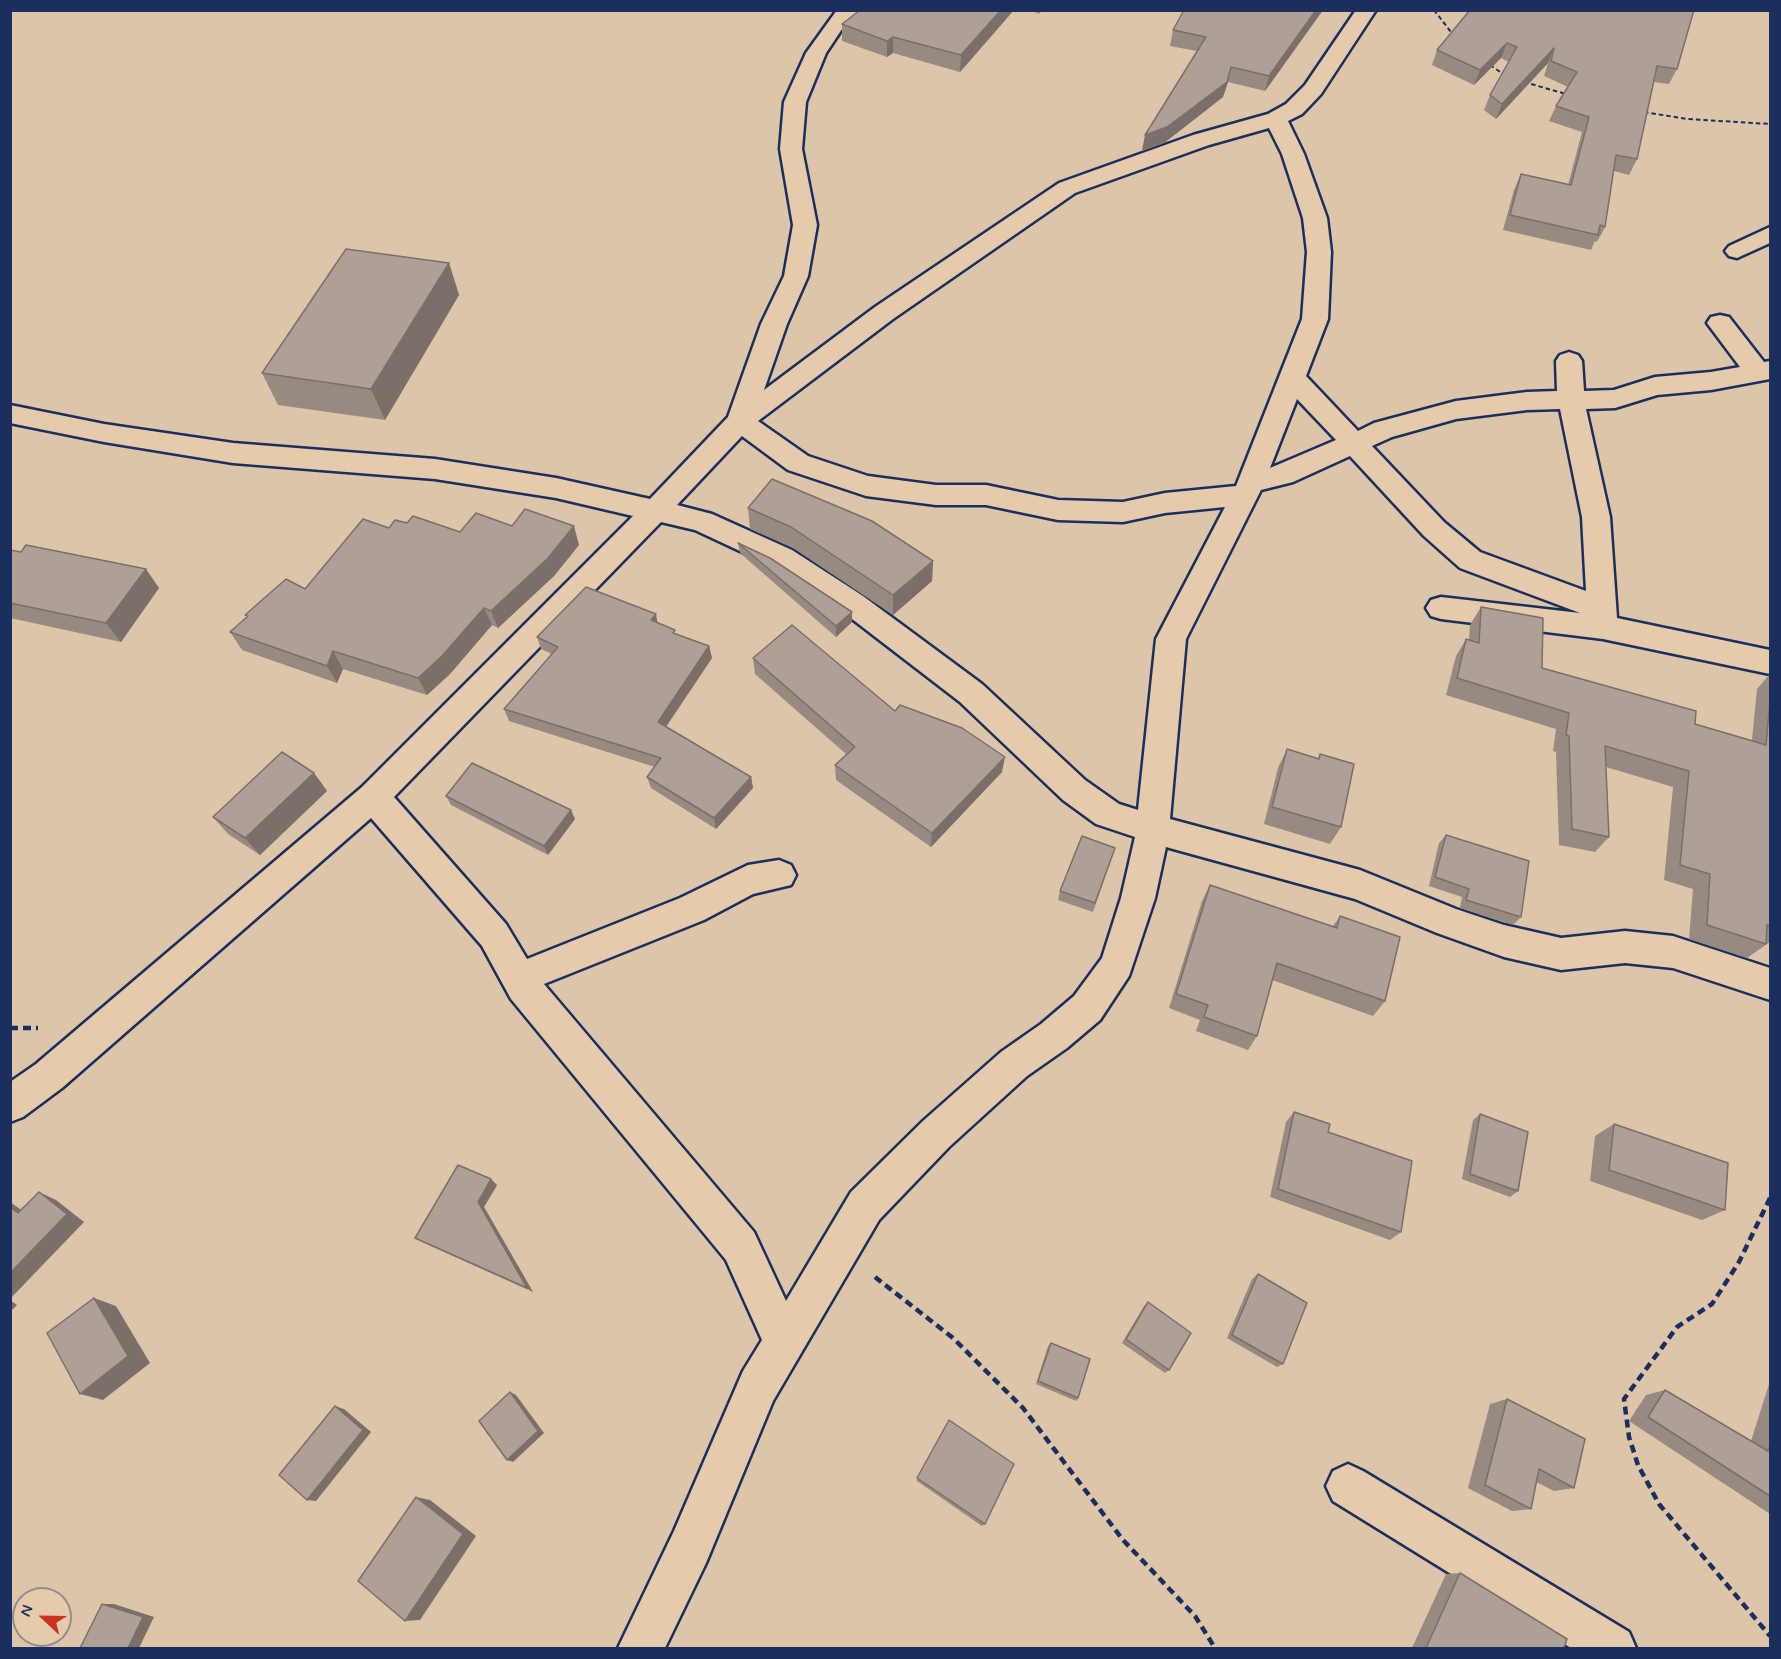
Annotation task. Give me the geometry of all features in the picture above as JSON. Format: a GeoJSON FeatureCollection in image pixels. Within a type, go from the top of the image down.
{"type":"FeatureCollection","features":[{"type":"Feature","properties":{"kind":"street"},"geometry":{"type":"LineString","coordinates":[[10,1104],[49,1076],[373,797],[656,510],[740,421],[884,313],[1067,188],[1201,140],[1276,119],[1294,109],[1313,89],[1366,10]]}},
{"type":"Feature","properties":{"kind":"street"},"geometry":{"type":"LineString","coordinates":[[740,421],[774,324],[796,276],[798,266],[805,225],[791,149],[795,102],[816,53],[844,12]]}},
{"type":"Feature","properties":{"kind":"street"},"geometry":{"type":"LineString","coordinates":[[655,1639],[690,1547],[758,1386],[865,1206],[936,1134],[1014,1064],[1054,1036],[1087,1008],[1117,965],[1138,898],[1154,830],[1171,639],[1248,489],[1315,320],[1319,252],[1315,218],[1309,195],[1276,119]]}},
{"type":"Feature","properties":{"kind":"street"},"geometry":{"type":"LineString","coordinates":[[1737,251],[1770,234]]}},
{"type":"Feature","properties":{"kind":"street"},"geometry":{"type":"LineString","coordinates":[[1720,322],[1764,372]]}},
{"type":"Feature","properties":{"kind":"street"},"geometry":{"type":"LineString","coordinates":[[1569,360],[1571,400],[1596,517],[1602,618]]}},
{"type":"Feature","properties":{"kind":"street"},"geometry":{"type":"LineString","coordinates":[[740,421],[798,463],[866,486],[936,495],[986,495],[1058,510],[1123,512],[1248,489],[1383,430],[1456,410],[1527,401],[1615,399],[1655,386],[1711,381],[1764,372]]}},
{"type":"Feature","properties":{"kind":"street"},"geometry":{"type":"LineString","coordinates":[[1291,376],[1434,529],[1470,560],[1602,618],[1770,662]]}},
{"type":"Feature","properties":{"kind":"street"},"geometry":{"type":"LineString","coordinates":[[10,414],[104,434],[233,453],[435,469],[556,488],[702,521],[782,558],[853,604],[971,693],[1074,790],[1108,814],[1154,830],[1360,885],[1449,922],[1504,941],[1561,954],[1625,947],[1673,952],[1770,984]]}},
{"type":"Feature","properties":{"kind":"street"},"geometry":{"type":"LineString","coordinates":[[1441,608],[1602,618]]}},
{"type":"Feature","properties":{"kind":"street"},"geometry":{"type":"LineString","coordinates":[[373,797],[494,935],[519,978],[740,1246],[784,1343]]}},
{"type":"Feature","properties":{"kind":"street"},"geometry":{"type":"LineString","coordinates":[[519,978],[692,909],[748,880],[779,874]]}},
{"type":"Feature","properties":{"kind":"street"},"geometry":{"type":"LineString","coordinates":[[1348,1486],[1613,1648]]}},
{"type":"Feature","properties":{"kind":"path"},"geometry":{"type":"LineString","coordinates":[[1434,10],[1459,43]]}},
{"type":"Feature","properties":{"kind":"path"},"geometry":{"type":"LineString","coordinates":[[1486,62],[1504,75],[1570,95]]}},
{"type":"Feature","properties":{"kind":"path"},"geometry":{"type":"LineString","coordinates":[[1636,111],[1687,119],[1770,124]]}},
{"type":"Feature","properties":{"kind":"path"},"geometry":{"type":"LineString","coordinates":[[1770,1198],[1739,1262],[1712,1304],[1677,1327],[1624,1399],[1629,1437],[1638,1465],[1659,1504],[1770,1636]]}},
{"type":"Feature","properties":{"kind":"path"},"geometry":{"type":"LineString","coordinates":[[840,1250],[953,1338],[1023,1408],[1123,1540],[1196,1616],[1215,1648]]}},
{"type":"Feature","properties":{"kind":"building"},"geometry":{"type":"Polygon","coordinates":[[[860,10],[1001,10],[961,55],[893,37],[887,41],[842,24],[860,10]]]}},
{"type":"Feature","properties":{"kind":"building"},"geometry":{"type":"Polygon","coordinates":[[[1184,10],[1316,10],[1269,76],[1231,67],[1227,82],[1167,127],[1145,135],[1206,37],[1173,30],[1184,10]]]}},
{"type":"Feature","properties":{"kind":"building"},"geometry":{"type":"Polygon","coordinates":[[[1470,10],[1694,10],[1677,69],[1657,66],[1637,159],[1616,155],[1605,227],[1600,225],[1598,235],[1510,215],[1521,174],[1571,185],[1589,117],[1556,106],[1577,72],[1551,61],[1554,48],[1502,104],[1490,95],[1517,47],[1507,43],[1480,70],[1437,50],[1470,10]]]}},
{"type":"Feature","properties":{"kind":"building"},"geometry":{"type":"Polygon","coordinates":[[[346,249],[449,263],[371,389],[262,373],[346,249]]]}},
{"type":"Feature","properties":{"kind":"building"},"geometry":{"type":"Polygon","coordinates":[[[772,479],[872,521],[933,561],[893,595],[791,527],[748,508],[772,479]]]}},
{"type":"Feature","properties":{"kind":"building"},"geometry":{"type":"Polygon","coordinates":[[[525,509],[574,526],[548,558],[491,611],[484,608],[442,656],[418,678],[333,651],[327,666],[230,632],[248,616],[245,615],[286,579],[305,589],[363,519],[389,528],[395,520],[407,523],[413,516],[460,532],[476,513],[512,526],[525,509]]]}},
{"type":"Feature","properties":{"kind":"building"},"geometry":{"type":"Polygon","coordinates":[[[738,543],[770,558],[852,612],[836,626],[738,543]]]}},
{"type":"Feature","properties":{"kind":"building"},"geometry":{"type":"Polygon","coordinates":[[[26,545],[146,569],[106,623],[10,603],[10,550],[21,552],[26,545]]]}},
{"type":"Feature","properties":{"kind":"building"},"geometry":{"type":"Polygon","coordinates":[[[586,587],[656,614],[651,620],[675,630],[673,633],[709,646],[658,722],[751,777],[714,818],[647,777],[661,758],[504,709],[558,647],[537,637],[586,587]]]}},
{"type":"Feature","properties":{"kind":"building"},"geometry":{"type":"Polygon","coordinates":[[[1481,607],[1543,618],[1542,668],[1696,711],[1695,724],[1766,745],[1770,701],[1770,926],[1767,925],[1766,944],[1707,925],[1710,874],[1680,865],[1689,771],[1605,746],[1609,837],[1572,829],[1569,736],[1566,735],[1569,713],[1457,678],[1466,639],[1479,643],[1481,607]]]}},
{"type":"Feature","properties":{"kind":"building"},"geometry":{"type":"Polygon","coordinates":[[[792,625],[895,711],[900,705],[962,728],[1005,757],[932,833],[835,765],[855,747],[753,658],[792,625]]]}},
{"type":"Feature","properties":{"kind":"building"},"geometry":{"type":"Polygon","coordinates":[[[1287,749],[1319,759],[1320,754],[1354,764],[1341,827],[1272,807],[1287,749]]]}},
{"type":"Feature","properties":{"kind":"building"},"geometry":{"type":"Polygon","coordinates":[[[282,752],[314,773],[245,838],[213,817],[282,752]]]}},
{"type":"Feature","properties":{"kind":"building"},"geometry":{"type":"Polygon","coordinates":[[[472,763],[571,810],[544,846],[446,796],[472,763]]]}},
{"type":"Feature","properties":{"kind":"building"},"geometry":{"type":"Polygon","coordinates":[[[1446,835],[1529,861],[1521,917],[1466,900],[1469,889],[1435,877],[1446,835]]]}},
{"type":"Feature","properties":{"kind":"building"},"geometry":{"type":"Polygon","coordinates":[[[1082,836],[1115,848],[1095,903],[1060,891],[1082,836]]]}},
{"type":"Feature","properties":{"kind":"building"},"geometry":{"type":"Polygon","coordinates":[[[1210,885],[1337,928],[1340,916],[1400,937],[1385,1001],[1277,963],[1257,1036],[1204,1017],[1208,1005],[1176,994],[1210,885]]]}},
{"type":"Feature","properties":{"kind":"building"},"geometry":{"type":"Polygon","coordinates":[[[1294,1112],[1330,1124],[1328,1132],[1412,1161],[1401,1232],[1278,1189],[1294,1112]]]}},
{"type":"Feature","properties":{"kind":"building"},"geometry":{"type":"Polygon","coordinates":[[[1480,1114],[1528,1132],[1518,1191],[1470,1174],[1480,1114]]]}},
{"type":"Feature","properties":{"kind":"building"},"geometry":{"type":"Polygon","coordinates":[[[1614,1124],[1728,1163],[1725,1210],[1609,1170],[1614,1124]]]}},
{"type":"Feature","properties":{"kind":"building"},"geometry":{"type":"Polygon","coordinates":[[[458,1165],[491,1179],[478,1202],[527,1288],[415,1238],[458,1165]]]}},
{"type":"Feature","properties":{"kind":"building"},"geometry":{"type":"Polygon","coordinates":[[[39,1192],[67,1214],[10,1273],[10,1207],[18,1213],[39,1192]]]}},
{"type":"Feature","properties":{"kind":"building"},"geometry":{"type":"Polygon","coordinates":[[[1258,1274],[1307,1303],[1283,1364],[1232,1335],[1258,1274]]]}},
{"type":"Feature","properties":{"kind":"building"},"geometry":{"type":"Polygon","coordinates":[[[94,1298],[128,1356],[80,1394],[47,1333],[94,1298]]]}},
{"type":"Feature","properties":{"kind":"building"},"geometry":{"type":"Polygon","coordinates":[[[1148,1302],[1191,1333],[1169,1370],[1126,1339],[1148,1302]]]}},
{"type":"Feature","properties":{"kind":"building"},"geometry":{"type":"Polygon","coordinates":[[[1051,1343],[1090,1359],[1078,1398],[1038,1381],[1051,1343]]]}},
{"type":"Feature","properties":{"kind":"building"},"geometry":{"type":"Polygon","coordinates":[[[1665,1390],[1768,1451],[1770,1445],[1770,1496],[1648,1417],[1665,1390]]]}},
{"type":"Feature","properties":{"kind":"building"},"geometry":{"type":"Polygon","coordinates":[[[510,1392],[538,1431],[507,1460],[479,1421],[510,1392]]]}},
{"type":"Feature","properties":{"kind":"building"},"geometry":{"type":"Polygon","coordinates":[[[1507,1399],[1585,1439],[1574,1488],[1539,1469],[1531,1509],[1485,1485],[1507,1399]]]}},
{"type":"Feature","properties":{"kind":"building"},"geometry":{"type":"Polygon","coordinates":[[[335,1406],[363,1430],[307,1500],[279,1475],[335,1406]]]}},
{"type":"Feature","properties":{"kind":"building"},"geometry":{"type":"Polygon","coordinates":[[[949,1420],[1014,1464],[985,1524],[917,1478],[949,1420]]]}},
{"type":"Feature","properties":{"kind":"building"},"geometry":{"type":"Polygon","coordinates":[[[416,1497],[463,1534],[405,1621],[358,1581],[416,1497]]]}},
{"type":"Feature","properties":{"kind":"building"},"geometry":{"type":"Polygon","coordinates":[[[1460,1573],[1567,1639],[1564,1648],[1426,1648],[1460,1573]]]}},
{"type":"Feature","properties":{"kind":"building"},"geometry":{"type":"Polygon","coordinates":[[[102,1604],[143,1617],[128,1648],[80,1648],[102,1604]]]}}]}
